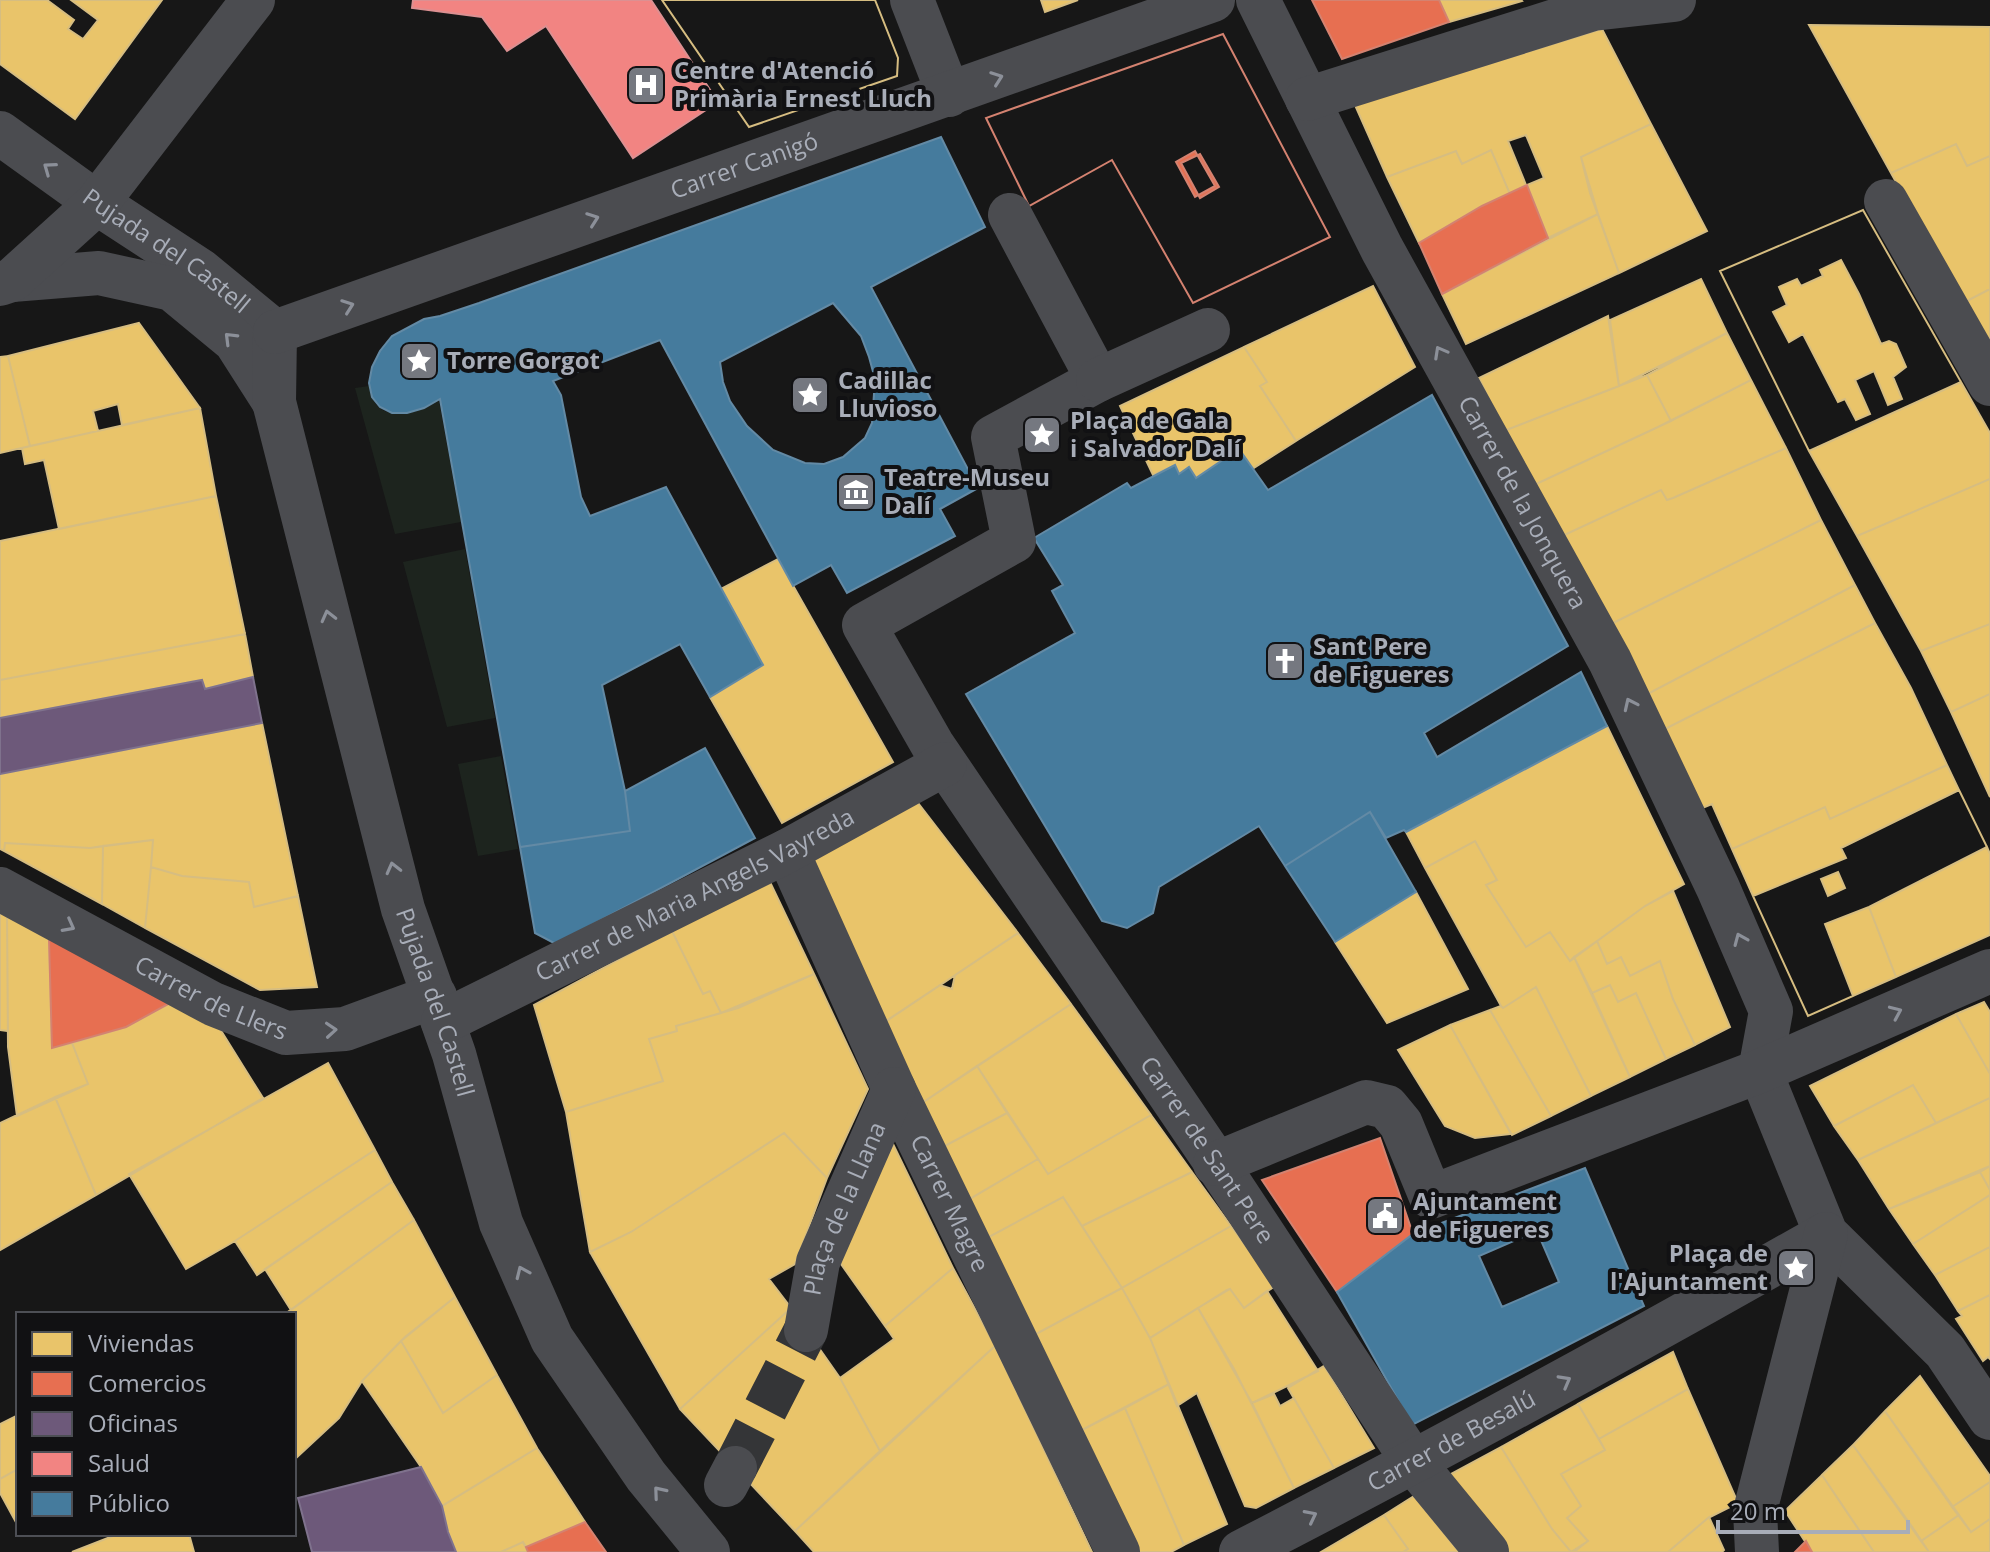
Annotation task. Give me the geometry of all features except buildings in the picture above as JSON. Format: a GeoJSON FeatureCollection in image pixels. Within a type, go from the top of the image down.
{"type":"FeatureCollection","features":[{"type":"Feature","properties":{"kind":"street"},"geometry":{"type":"LineString","coordinates":[[6,282],[97,203],[253,0]]}},
{"type":"Feature","properties":{"kind":"street"},"geometry":{"type":"LineString","coordinates":[[912,0],[949,95]]}},
{"type":"Feature","properties":{"kind":"street","name":"Carrer Canigó"},"geometry":{"type":"LineString","coordinates":[[275,332],[1213,0]]}},
{"type":"Feature","properties":{"kind":"street","name":"Carrer de la Jonquera"},"geometry":{"type":"LineString","coordinates":[[1258,0],[1382,249],[1610,661],[1718,888],[1771,1011],[1760,1071]]}},
{"type":"Feature","properties":{"kind":"street"},"geometry":{"type":"LineString","coordinates":[[1307,99],[1593,9],[1674,0]]}},
{"type":"Feature","properties":{"kind":"street","name":"Pujada del Castell"},"geometry":{"type":"LineString","coordinates":[[0,133],[97,203],[201,271],[275,332],[274,402],[403,909],[439,1009],[501,1223],[552,1339],[646,1476],[708,1552]]}},
{"type":"Feature","properties":{"kind":"street"},"geometry":{"type":"LineString","coordinates":[[1886,201],[1990,384]]}},
{"type":"Feature","properties":{"kind":"street"},"geometry":{"type":"LineString","coordinates":[[1010,215],[1098,380],[1208,330]]}},
{"type":"Feature","properties":{"kind":"street","name":"Pujada del Castell"},"geometry":{"type":"LineString","coordinates":[[6,282],[99,273],[172,289],[235,341],[274,402]]}},
{"type":"Feature","properties":{"kind":"street","name":"Carrer de Sant Pere"},"geometry":{"type":"LineString","coordinates":[[1098,380],[993,437],[1014,541],[864,625],[939,754],[1414,1463],[1487,1552]]}},
{"type":"Feature","properties":{"kind":"street","name":"Carrer de Maria Angels Vayreda"},"geometry":{"type":"LineString","coordinates":[[439,1009],[787,851],[939,754]]}},
{"type":"Feature","properties":{"kind":"street","name":"Carrer Magre"},"geometry":{"type":"LineString","coordinates":[[787,851],[894,1089],[1118,1552]]}},
{"type":"Feature","properties":{"kind":"street","name":"Carrer de Llers"},"geometry":{"type":"LineString","coordinates":[[0,889],[213,1004],[286,1033],[345,1029],[439,1009]]}},
{"type":"Feature","properties":{"kind":"street"},"geometry":{"type":"LineString","coordinates":[[1215,1164],[1366,1102],[1387,1107],[1401,1124],[1431,1197],[1760,1071],[1990,971]]}},
{"type":"Feature","properties":{"kind":"street"},"geometry":{"type":"LineString","coordinates":[[1760,1071],[1826,1234],[1945,1351],[1990,1418]]}},
{"type":"Feature","properties":{"kind":"street","name":"Plaça de la Llana"},"geometry":{"type":"LineString","coordinates":[[806,1330],[818,1262],[894,1089]]}},
{"type":"Feature","properties":{"kind":"street"},"geometry":{"type":"LineString","coordinates":[[1757,1552],[1755,1511],[1826,1234]]}},
{"type":"Feature","properties":{"kind":"street","name":"Carrer de Besalú"},"geometry":{"type":"LineString","coordinates":[[1241,1552],[1414,1463],[1826,1234]]}},
{"type":"Feature","properties":{"kind":"shaded area"},"geometry":{"type":"Polygon","coordinates":[[[369,386],[373,399],[387,412],[407,413],[439,401],[461,522],[395,534],[355,388],[369,386]]]}},
{"type":"Feature","properties":{"kind":"shaded area"},"geometry":{"type":"Polygon","coordinates":[[[465,549],[495,718],[447,727],[403,562],[465,549]]]}},
{"type":"Feature","properties":{"kind":"shaded area"},"geometry":{"type":"Polygon","coordinates":[[[501,756],[518,849],[478,856],[458,764],[501,756]]]}},
{"type":"Feature","properties":{"kind":"tunnel"},"geometry":{"type":"LineString","coordinates":[[735,1468],[806,1330]]}},
{"type":"Feature","properties":{"kind":"place","name":"Centre d'Atenció Primària Ernest Lluch"},"geometry":{"type":"Point","coordinates":[646,85]}},
{"type":"Feature","properties":{"kind":"place","name":"Torre Gorgot"},"geometry":{"type":"Point","coordinates":[419,361]}},
{"type":"Feature","properties":{"kind":"place","name":"Cadillac Lluvioso"},"geometry":{"type":"Point","coordinates":[810,395]}},
{"type":"Feature","properties":{"kind":"place","name":"Plaça de Gala i Salvador Dalí"},"geometry":{"type":"Point","coordinates":[1042,435]}},
{"type":"Feature","properties":{"kind":"place","name":"Teatre-Museu Dalí"},"geometry":{"type":"Point","coordinates":[856,492]}},
{"type":"Feature","properties":{"kind":"place","name":"Sant Pere de Figueres"},"geometry":{"type":"Point","coordinates":[1285,661]}},
{"type":"Feature","properties":{"kind":"place","name":"Ajuntament de Figueres"},"geometry":{"type":"Point","coordinates":[1385,1216]}},
{"type":"Feature","properties":{"kind":"place","name":"Plaça de l'Ajuntament"},"geometry":{"type":"Point","coordinates":[1796,1268]}}]}
